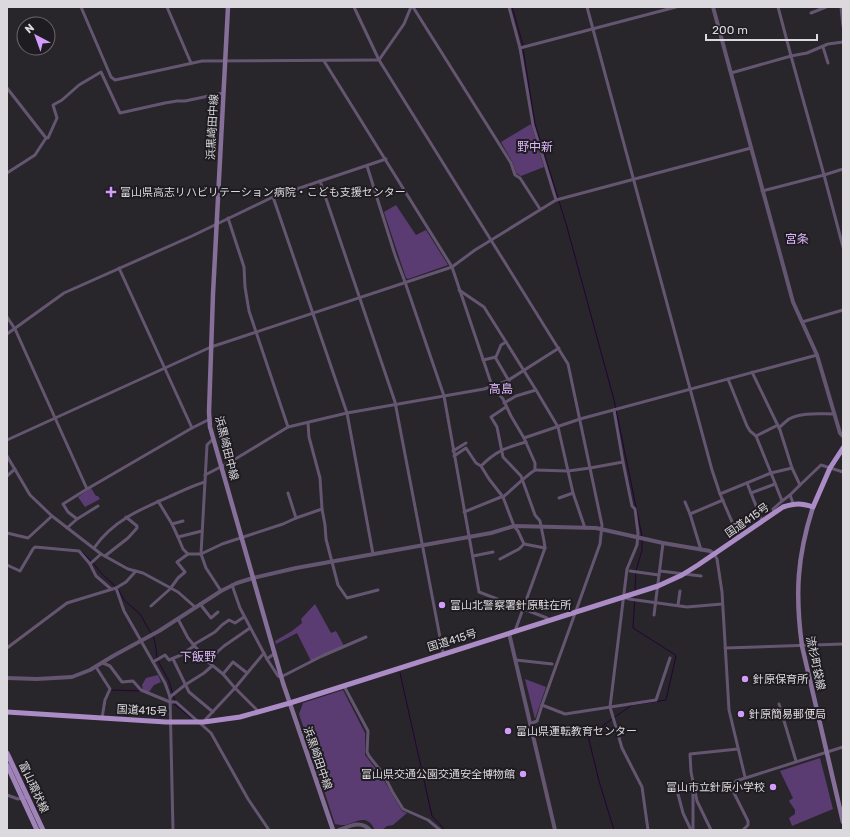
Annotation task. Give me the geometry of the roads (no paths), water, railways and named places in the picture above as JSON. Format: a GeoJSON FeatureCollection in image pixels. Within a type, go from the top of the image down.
{"type":"FeatureCollection","features":[{"type":"Feature","properties":{"kind":"highway"},"geometry":{"type":"LineString","coordinates":[[793,503],[813,507],[830,468],[843,448]]}},
{"type":"Feature","properties":{"kind":"highway","name":"国道415号"},"geometry":{"type":"LineString","coordinates":[[7,712],[171,722],[204,722],[240,718],[549,620],[624,598],[658,586],[682,575],[739,538],[774,512],[793,503]]}},
{"type":"Feature","properties":{"kind":"main road","name":"浜黒崎田中線"},"geometry":{"type":"LineString","coordinates":[[228,7],[211,347],[210,419],[213,439],[282,677],[333,830]]}},
{"type":"Feature","properties":{"kind":"main road","name":"流杉町袋線"},"geometry":{"type":"LineString","coordinates":[[813,507],[802,549],[798,577],[799,622],[802,646],[843,822]]}},
{"type":"Feature","properties":{"kind":"main road","name":"富山環状線"},"geometry":{"type":"LineString","coordinates":[[7,753],[37,830]]}},
{"type":"Feature","properties":{"kind":"main road","name":"富山環状線"},"geometry":{"type":"LineString","coordinates":[[7,765],[8,772],[43,830]]}},
{"type":"Feature","properties":{"kind":"street"},"geometry":{"type":"LineString","coordinates":[[81,7],[111,77],[115,80],[202,61],[379,60]]}},
{"type":"Feature","properties":{"kind":"street"},"geometry":{"type":"LineString","coordinates":[[167,7],[191,63]]}},
{"type":"Feature","properties":{"kind":"street"},"geometry":{"type":"LineString","coordinates":[[354,7],[379,60],[568,364],[602,530],[600,544],[537,722],[530,724]]}},
{"type":"Feature","properties":{"kind":"street"},"geometry":{"type":"LineString","coordinates":[[379,60],[404,24],[412,7]]}},
{"type":"Feature","properties":{"kind":"street"},"geometry":{"type":"LineString","coordinates":[[412,7],[511,163],[515,175],[520,178],[540,209]]}},
{"type":"Feature","properties":{"kind":"street"},"geometry":{"type":"LineString","coordinates":[[509,7],[520,48],[533,125],[556,200]]}},
{"type":"Feature","properties":{"kind":"street"},"geometry":{"type":"LineString","coordinates":[[587,7],[712,470],[720,494],[739,538]]}},
{"type":"Feature","properties":{"kind":"street"},"geometry":{"type":"LineString","coordinates":[[520,48],[676,7]]}},
{"type":"Feature","properties":{"kind":"street"},"geometry":{"type":"LineString","coordinates":[[713,7],[793,302],[817,355],[840,433],[843,436]]}},
{"type":"Feature","properties":{"kind":"street"},"geometry":{"type":"LineString","coordinates":[[778,7],[843,247]]}},
{"type":"Feature","properties":{"kind":"street"},"geometry":{"type":"LineString","coordinates":[[811,13],[826,7]]}},
{"type":"Feature","properties":{"kind":"street"},"geometry":{"type":"LineString","coordinates":[[841,7],[843,26]]}},
{"type":"Feature","properties":{"kind":"street"},"geometry":{"type":"LineString","coordinates":[[731,73],[806,53],[828,44],[843,42]]}},
{"type":"Feature","properties":{"kind":"street"},"geometry":{"type":"LineString","coordinates":[[823,47],[828,63]]}},
{"type":"Feature","properties":{"kind":"street"},"geometry":{"type":"LineString","coordinates":[[324,61],[452,267],[492,386],[504,403],[524,438],[535,463],[534,470]]}},
{"type":"Feature","properties":{"kind":"street"},"geometry":{"type":"LineString","coordinates":[[7,173],[35,155],[46,138],[48,138],[57,118],[53,105],[62,100],[79,85],[101,72],[120,113],[171,102],[223,94]]}},
{"type":"Feature","properties":{"kind":"street"},"geometry":{"type":"LineString","coordinates":[[7,88],[46,138]]}},
{"type":"Feature","properties":{"kind":"street"},"geometry":{"type":"LineString","coordinates":[[7,440],[211,347],[452,267],[556,200],[751,148]]}},
{"type":"Feature","properties":{"kind":"street"},"geometry":{"type":"LineString","coordinates":[[7,334],[64,293],[192,236],[273,197],[386,159]]}},
{"type":"Feature","properties":{"kind":"street"},"geometry":{"type":"LineString","coordinates":[[367,166],[393,248],[444,396],[479,592],[523,608],[549,620]]}},
{"type":"Feature","properties":{"kind":"street"},"geometry":{"type":"LineString","coordinates":[[762,191],[843,169]]}},
{"type":"Feature","properties":{"kind":"street"},"geometry":{"type":"LineString","coordinates":[[320,181],[395,405],[443,654]]}},
{"type":"Feature","properties":{"kind":"street"},"geometry":{"type":"LineString","coordinates":[[273,197],[347,413],[373,554]]}},
{"type":"Feature","properties":{"kind":"street"},"geometry":{"type":"LineString","coordinates":[[228,218],[244,267],[245,287],[249,311],[288,426]]}},
{"type":"Feature","properties":{"kind":"street"},"geometry":{"type":"LineString","coordinates":[[119,268],[192,428]]}},
{"type":"Feature","properties":{"kind":"street"},"geometry":{"type":"LineString","coordinates":[[459,290],[484,307],[558,427],[573,493],[585,528]]}},
{"type":"Feature","properties":{"kind":"street"},"geometry":{"type":"LineString","coordinates":[[802,322],[843,310]]}},
{"type":"Feature","properties":{"kind":"street"},"geometry":{"type":"LineString","coordinates":[[7,317],[15,329],[87,489]]}},
{"type":"Feature","properties":{"kind":"street"},"geometry":{"type":"LineString","coordinates":[[483,360],[495,358],[499,353],[501,345],[506,342]]}},
{"type":"Feature","properties":{"kind":"street"},"geometry":{"type":"LineString","coordinates":[[205,475],[221,467],[288,426],[308,423],[347,413],[484,389],[508,380],[559,348]]}},
{"type":"Feature","properties":{"kind":"street"},"geometry":{"type":"LineString","coordinates":[[524,438],[580,419],[817,355]]}},
{"type":"Feature","properties":{"kind":"street"},"geometry":{"type":"LineString","coordinates":[[495,358],[508,380]]}},
{"type":"Feature","properties":{"kind":"street"},"geometry":{"type":"LineString","coordinates":[[752,372],[778,426],[792,468],[800,485]]}},
{"type":"Feature","properties":{"kind":"street"},"geometry":{"type":"LineString","coordinates":[[728,379],[747,426],[756,436],[782,501]]}},
{"type":"Feature","properties":{"kind":"street"},"geometry":{"type":"LineString","coordinates":[[504,403],[516,396],[536,390]]}},
{"type":"Feature","properties":{"kind":"street"},"geometry":{"type":"LineString","coordinates":[[506,407],[491,417],[497,427],[503,457],[521,476],[535,515],[540,521],[545,548],[515,631]]}},
{"type":"Feature","properties":{"kind":"street"},"geometry":{"type":"LineString","coordinates":[[614,410],[632,506],[635,509],[638,533],[637,545],[628,564],[610,707],[622,748],[642,787],[648,830]]}},
{"type":"Feature","properties":{"kind":"street"},"geometry":{"type":"LineString","coordinates":[[756,436],[793,417],[807,414],[834,414]]}},
{"type":"Feature","properties":{"kind":"street"},"geometry":{"type":"LineString","coordinates":[[77,519],[68,512],[63,504],[192,428],[210,419]]}},
{"type":"Feature","properties":{"kind":"street"},"geometry":{"type":"LineString","coordinates":[[308,423],[309,437],[320,478],[326,539],[338,585],[347,598],[378,590]]}},
{"type":"Feature","properties":{"kind":"street"},"geometry":{"type":"LineString","coordinates":[[213,439],[207,445],[201,554],[206,568],[221,591]]}},
{"type":"Feature","properties":{"kind":"street"},"geometry":{"type":"LineString","coordinates":[[481,466],[492,456],[502,450],[526,442]]}},
{"type":"Feature","properties":{"kind":"street"},"geometry":{"type":"LineString","coordinates":[[453,451],[466,443]]}},
{"type":"Feature","properties":{"kind":"street"},"geometry":{"type":"LineString","coordinates":[[454,456],[466,448],[476,463],[481,466],[503,497],[514,526],[524,544]]}},
{"type":"Feature","properties":{"kind":"street"},"geometry":{"type":"LineString","coordinates":[[7,456],[30,495],[52,516],[101,554],[128,569],[143,573],[178,592],[195,607]]}},
{"type":"Feature","properties":{"kind":"street"},"geometry":{"type":"LineString","coordinates":[[464,512],[503,497],[534,470],[568,471],[623,462]]}},
{"type":"Feature","properties":{"kind":"street"},"geometry":{"type":"LineString","coordinates":[[774,512],[773,509],[821,465],[843,473]]}},
{"type":"Feature","properties":{"kind":"street"},"geometry":{"type":"LineString","coordinates":[[720,494],[771,473],[792,468]]}},
{"type":"Feature","properties":{"kind":"street"},"geometry":{"type":"LineString","coordinates":[[7,476],[15,470]]}},
{"type":"Feature","properties":{"kind":"street"},"geometry":{"type":"LineString","coordinates":[[94,548],[106,534],[126,517],[158,501],[205,482]]}},
{"type":"Feature","properties":{"kind":"street"},"geometry":{"type":"LineString","coordinates":[[747,483],[762,521]]}},
{"type":"Feature","properties":{"kind":"street"},"geometry":{"type":"LineString","coordinates":[[751,493],[775,484]]}},
{"type":"Feature","properties":{"kind":"street"},"geometry":{"type":"LineString","coordinates":[[288,493],[296,518]]}},
{"type":"Feature","properties":{"kind":"street"},"geometry":{"type":"LineString","coordinates":[[559,498],[573,493]]}},
{"type":"Feature","properties":{"kind":"street"},"geometry":{"type":"LineString","coordinates":[[790,495],[793,503]]}},
{"type":"Feature","properties":{"kind":"street"},"geometry":{"type":"LineString","coordinates":[[690,514],[723,500]]}},
{"type":"Feature","properties":{"kind":"street"},"geometry":{"type":"LineString","coordinates":[[158,501],[172,524],[183,549],[188,554]]}},
{"type":"Feature","properties":{"kind":"street"},"geometry":{"type":"LineString","coordinates":[[685,502],[701,550]]}},
{"type":"Feature","properties":{"kind":"street"},"geometry":{"type":"LineString","coordinates":[[67,528],[77,519],[98,506]]}},
{"type":"Feature","properties":{"kind":"street"},"geometry":{"type":"LineString","coordinates":[[151,606],[170,589],[178,578],[185,572],[177,562],[188,554],[201,554],[214,547],[322,509]]}},
{"type":"Feature","properties":{"kind":"street"},"geometry":{"type":"LineString","coordinates":[[7,533],[28,538],[52,516]]}},
{"type":"Feature","properties":{"kind":"street"},"geometry":{"type":"LineString","coordinates":[[105,556],[128,538],[137,528],[137,526],[126,517]]}},
{"type":"Feature","properties":{"kind":"street"},"geometry":{"type":"LineString","coordinates":[[172,524],[183,521]]}},
{"type":"Feature","properties":{"kind":"street"},"geometry":{"type":"LineString","coordinates":[[7,678],[37,679],[72,677],[96,667],[113,656],[160,631],[221,591],[232,585],[253,578],[373,554],[491,533],[514,526],[585,528],[602,530],[710,551],[717,558],[722,604],[729,710],[746,777]]}},
{"type":"Feature","properties":{"kind":"street"},"geometry":{"type":"LineString","coordinates":[[178,537],[202,531]]}},
{"type":"Feature","properties":{"kind":"street"},"geometry":{"type":"LineString","coordinates":[[654,615],[663,543]]}},
{"type":"Feature","properties":{"kind":"street"},"geometry":{"type":"LineString","coordinates":[[524,544],[545,548]]}},
{"type":"Feature","properties":{"kind":"street"},"geometry":{"type":"LineString","coordinates":[[500,559],[519,549],[524,544]]}},
{"type":"Feature","properties":{"kind":"street"},"geometry":{"type":"LineString","coordinates":[[7,565],[20,571],[35,547],[79,551],[90,564],[96,576],[111,589]]}},
{"type":"Feature","properties":{"kind":"street"},"geometry":{"type":"LineString","coordinates":[[473,556],[493,552]]}},
{"type":"Feature","properties":{"kind":"street"},"geometry":{"type":"LineString","coordinates":[[90,564],[101,554]]}},
{"type":"Feature","properties":{"kind":"street"},"geometry":{"type":"LineString","coordinates":[[7,648],[67,603],[116,588],[126,582],[136,571]]}},
{"type":"Feature","properties":{"kind":"street"},"geometry":{"type":"LineString","coordinates":[[630,571],[701,576]]}},
{"type":"Feature","properties":{"kind":"street"},"geometry":{"type":"LineString","coordinates":[[232,585],[244,617],[278,676],[282,677],[322,656],[366,637]]}},
{"type":"Feature","properties":{"kind":"street"},"geometry":{"type":"LineString","coordinates":[[116,588],[124,611],[165,683],[170,697],[173,830]]}},
{"type":"Feature","properties":{"kind":"street"},"geometry":{"type":"LineString","coordinates":[[678,605],[680,591]]}},
{"type":"Feature","properties":{"kind":"street"},"geometry":{"type":"LineString","coordinates":[[624,598],[687,607],[722,604]]}},
{"type":"Feature","properties":{"kind":"street"},"geometry":{"type":"LineString","coordinates":[[200,604],[211,618],[218,612]]}},
{"type":"Feature","properties":{"kind":"street"},"geometry":{"type":"LineString","coordinates":[[153,662],[166,655],[169,660],[215,632],[229,620],[235,623],[244,617]]}},
{"type":"Feature","properties":{"kind":"street"},"geometry":{"type":"LineString","coordinates":[[178,619],[188,638],[207,661],[223,674],[234,688],[259,712]]}},
{"type":"Feature","properties":{"kind":"street"},"geometry":{"type":"LineString","coordinates":[[207,661],[224,646],[250,628]]}},
{"type":"Feature","properties":{"kind":"street"},"geometry":{"type":"LineString","coordinates":[[509,633],[554,830]]}},
{"type":"Feature","properties":{"kind":"street"},"geometry":{"type":"LineString","coordinates":[[725,648],[843,644]]}},
{"type":"Feature","properties":{"kind":"street"},"geometry":{"type":"LineString","coordinates":[[267,659],[275,653]]}},
{"type":"Feature","properties":{"kind":"street"},"geometry":{"type":"LineString","coordinates":[[204,722],[264,654]]}},
{"type":"Feature","properties":{"kind":"street"},"geometry":{"type":"LineString","coordinates":[[173,658],[185,685],[193,696],[205,704],[212,712]]}},
{"type":"Feature","properties":{"kind":"street"},"geometry":{"type":"LineString","coordinates":[[542,705],[565,714],[656,700],[670,658]]}},
{"type":"Feature","properties":{"kind":"street"},"geometry":{"type":"LineString","coordinates":[[516,660],[552,664]]}},
{"type":"Feature","properties":{"kind":"street"},"geometry":{"type":"LineString","coordinates":[[223,674],[233,662],[247,673]]}},
{"type":"Feature","properties":{"kind":"street"},"geometry":{"type":"LineString","coordinates":[[103,663],[110,666],[122,682],[133,681],[141,690],[170,702],[176,702],[211,733],[248,799],[269,830]]}},
{"type":"Feature","properties":{"kind":"street"},"geometry":{"type":"LineString","coordinates":[[170,697],[212,666]]}},
{"type":"Feature","properties":{"kind":"street"},"geometry":{"type":"LineString","coordinates":[[96,667],[110,689],[105,700],[102,718]]}},
{"type":"Feature","properties":{"kind":"street"},"geometry":{"type":"LineString","coordinates":[[344,686],[368,730],[367,752],[384,775],[403,810],[428,820],[440,830]]}},
{"type":"Feature","properties":{"kind":"street"},"geometry":{"type":"LineString","coordinates":[[779,704],[796,761]]}},
{"type":"Feature","properties":{"kind":"street"},"geometry":{"type":"LineString","coordinates":[[743,830],[748,825],[748,821],[733,791],[732,786],[736,782],[746,777],[843,747]]}},
{"type":"Feature","properties":{"kind":"street"},"geometry":{"type":"LineString","coordinates":[[711,830],[697,801],[690,754],[738,749]]}},
{"type":"Feature","properties":{"kind":"street"},"geometry":{"type":"LineString","coordinates":[[692,830],[692,790],[694,787]]}},
{"type":"Feature","properties":{"kind":"street"},"geometry":{"type":"LineString","coordinates":[[678,794],[683,812],[692,830]]}},
{"type":"Feature","properties":{"kind":"street"},"geometry":{"type":"LineString","coordinates":[[7,795],[18,799],[25,798]]}},
{"type":"Feature","properties":{"kind":"street"},"geometry":{"type":"LineString","coordinates":[[339,830],[361,824],[370,830]]}},
{"type":"Feature","properties":{"kind":"waterway"},"geometry":{"type":"LineString","coordinates":[[512,7],[523,45]]}},
{"type":"Feature","properties":{"kind":"waterway"},"geometry":{"type":"LineString","coordinates":[[523,49],[535,124],[567,227],[614,400],[642,536]]}},
{"type":"Feature","properties":{"kind":"waterway"},"geometry":{"type":"LineString","coordinates":[[635,591],[636,571],[642,550],[642,539]]}},
{"type":"Feature","properties":{"kind":"waterway"},"geometry":{"type":"LineString","coordinates":[[82,552],[91,561]]}},
{"type":"Feature","properties":{"kind":"waterway"},"geometry":{"type":"LineString","coordinates":[[93,563],[116,587]]}},
{"type":"Feature","properties":{"kind":"waterway"},"geometry":{"type":"LineString","coordinates":[[118,589],[124,600],[140,614],[151,633]]}},
{"type":"Feature","properties":{"kind":"waterway"},"geometry":{"type":"LineString","coordinates":[[614,830],[599,781],[588,736],[632,705],[666,700],[676,656],[633,628],[635,597]]}},
{"type":"Feature","properties":{"kind":"waterway"},"geometry":{"type":"LineString","coordinates":[[153,636],[157,658]]}},
{"type":"Feature","properties":{"kind":"waterway"},"geometry":{"type":"LineString","coordinates":[[158,661],[169,681],[176,704]]}},
{"type":"Feature","properties":{"kind":"waterway"},"geometry":{"type":"LineString","coordinates":[[400,673],[432,816],[445,830]]}},
{"type":"Feature","properties":{"kind":"waterway"},"geometry":{"type":"LineString","coordinates":[[111,690],[140,691]]}},
{"type":"Feature","properties":{"kind":"waterway"},"geometry":{"type":"LineString","coordinates":[[173,703],[191,718]]}},
{"type":"Feature","properties":{"kind":"place","name":"富山県高志リハビリテーション病院・こども支援センター"},"geometry":{"type":"Point","coordinates":[111,192]}},
{"type":"Feature","properties":{"kind":"place","name":"富山北警察署針原駐在所"},"geometry":{"type":"Point","coordinates":[442,605]}},
{"type":"Feature","properties":{"kind":"place","name":"針原保育所"},"geometry":{"type":"Point","coordinates":[745,679]}},
{"type":"Feature","properties":{"kind":"place","name":"針原簡易郵便局"},"geometry":{"type":"Point","coordinates":[741,714]}},
{"type":"Feature","properties":{"kind":"place","name":"富山県運転教育センター"},"geometry":{"type":"Point","coordinates":[508,731]}},
{"type":"Feature","properties":{"kind":"place","name":"富山県交通公園交通安全博物館"},"geometry":{"type":"Point","coordinates":[523,774]}},
{"type":"Feature","properties":{"kind":"place","name":"富山市立針原小学校"},"geometry":{"type":"Point","coordinates":[773,787]}},
{"type":"Feature","properties":{"kind":"district","name":"野中新"},"geometry":{"type":"Point","coordinates":[535,147]}},
{"type":"Feature","properties":{"kind":"district","name":"宮条"},"geometry":{"type":"Point","coordinates":[797,239]}},
{"type":"Feature","properties":{"kind":"district","name":"高島"},"geometry":{"type":"Point","coordinates":[501,389]}},
{"type":"Feature","properties":{"kind":"district","name":"下飯野"},"geometry":{"type":"Point","coordinates":[198,657]}}]}
